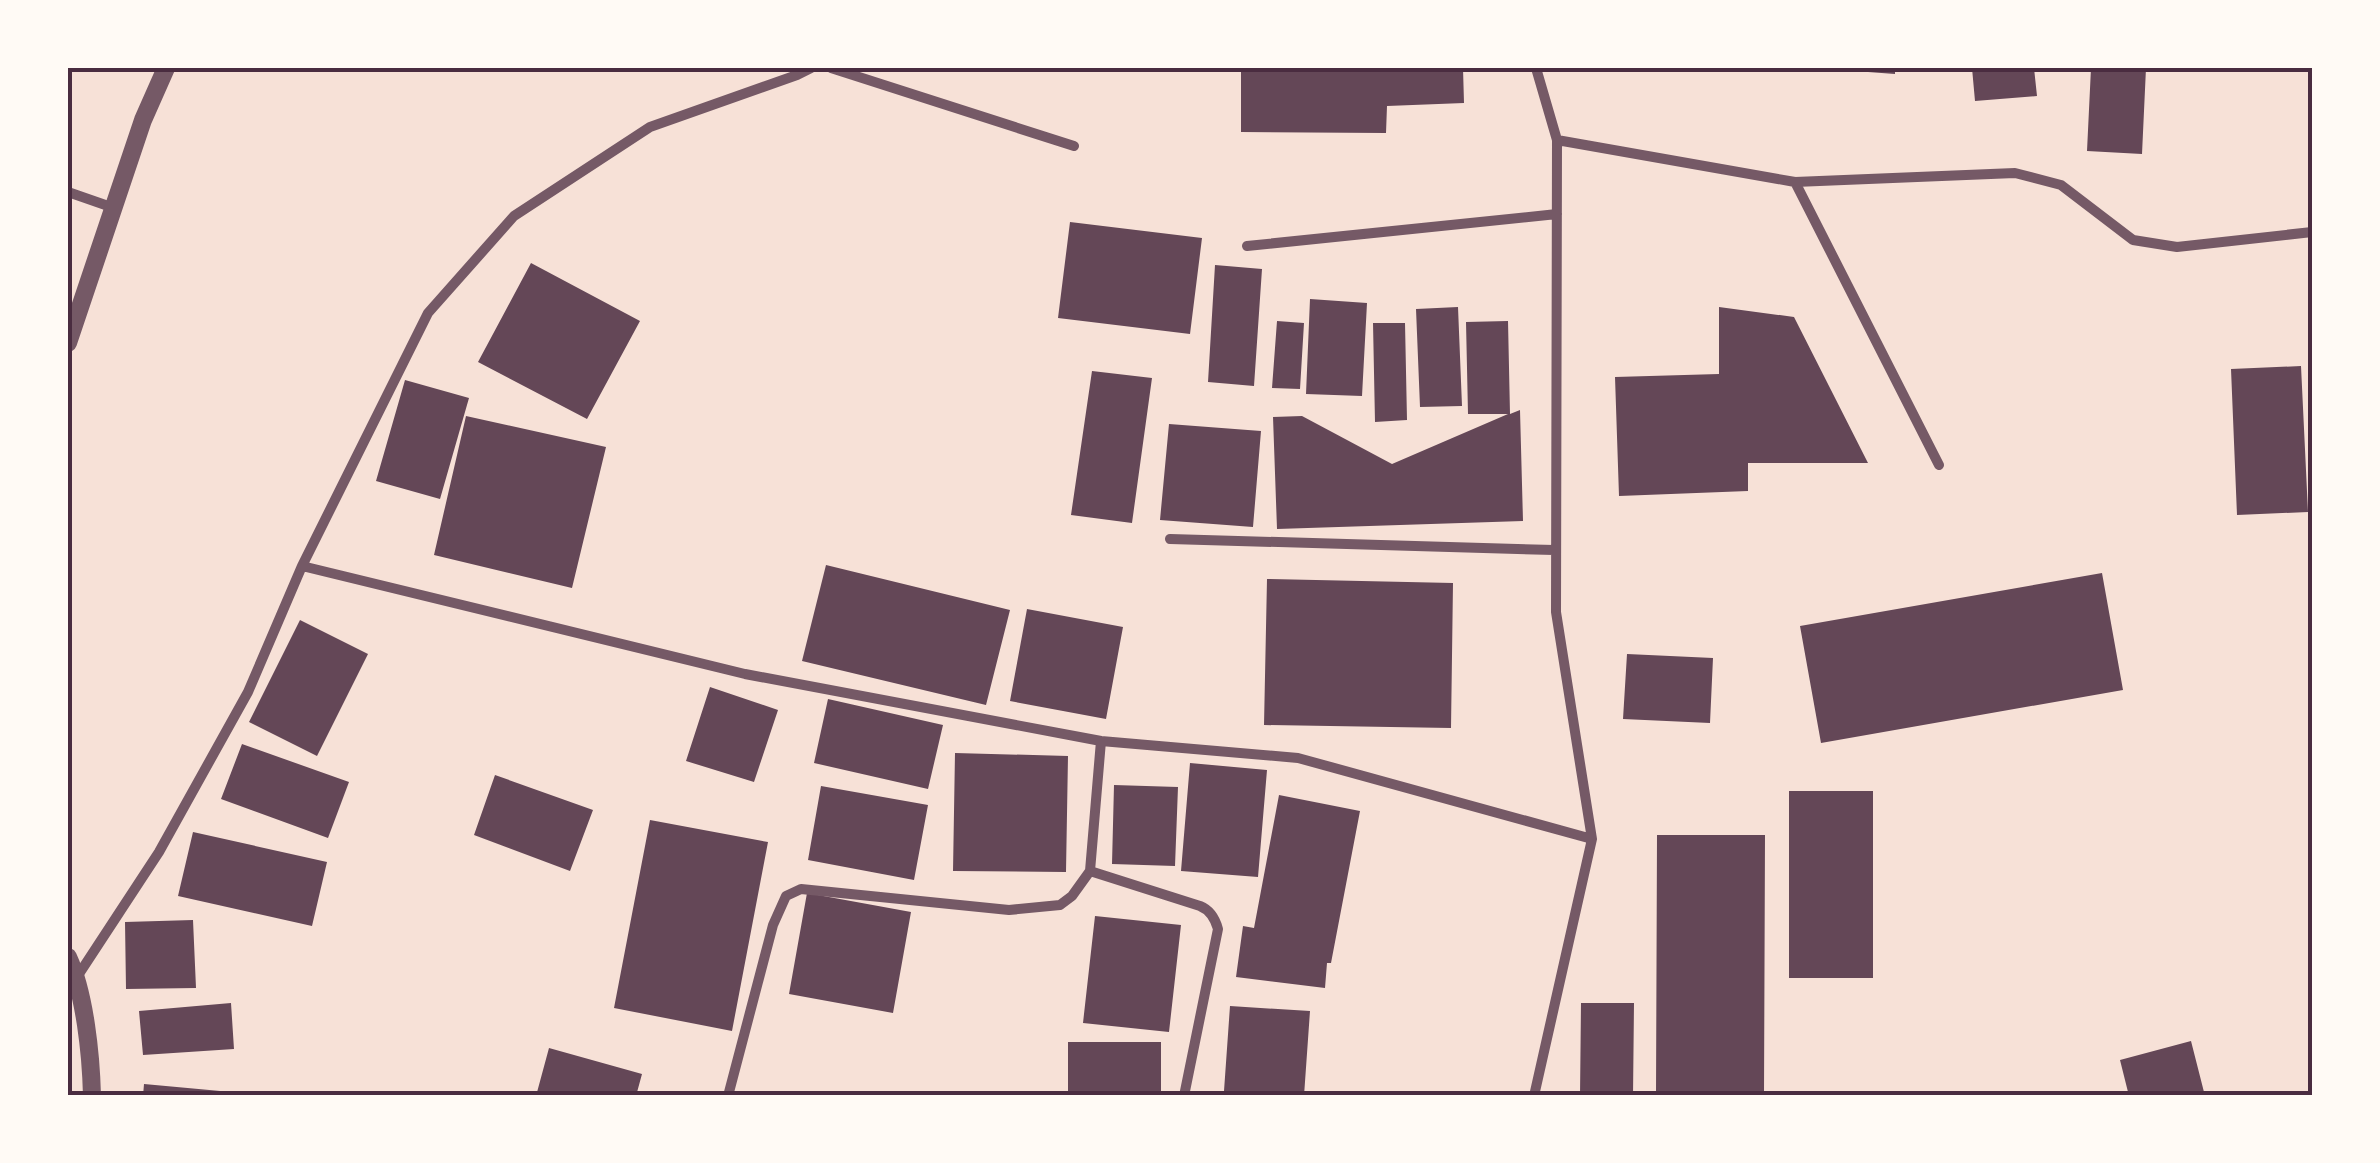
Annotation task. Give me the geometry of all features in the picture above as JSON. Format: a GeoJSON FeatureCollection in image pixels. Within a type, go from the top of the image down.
{"type":"FeatureCollection","features":[{"type":"Feature","properties":{"kind":"street"},"geometry":{"type":"LineString","coordinates":[[68,344],[143,120],[166,68]]}},
{"type":"Feature","properties":{"kind":"street"},"geometry":{"type":"LineString","coordinates":[[77,977],[158,852],[239,708],[302,566],[428,314],[514,216],[650,127],[812,68]]}},
{"type":"Feature","properties":{"kind":"street"},"geometry":{"type":"LineString","coordinates":[[831,68],[1074,146]]}},
{"type":"Feature","properties":{"kind":"street"},"geometry":{"type":"LineString","coordinates":[[1534,1096],[1592,839],[1556,612],[1557,140],[1536,68]]}},
{"type":"Feature","properties":{"kind":"street"},"geometry":{"type":"LineString","coordinates":[[1557,140],[1795,182],[2015,173],[2061,185],[2133,240],[2177,248],[2312,232]]}},
{"type":"Feature","properties":{"kind":"street"},"geometry":{"type":"LineString","coordinates":[[1795,182],[1939,465]]}},
{"type":"Feature","properties":{"kind":"street"},"geometry":{"type":"LineString","coordinates":[[68,192],[114,208]]}},
{"type":"Feature","properties":{"kind":"street"},"geometry":{"type":"LineString","coordinates":[[1247,246],[1557,214]]}},
{"type":"Feature","properties":{"kind":"street"},"geometry":{"type":"LineString","coordinates":[[1170,540],[1554,550]]}},
{"type":"Feature","properties":{"kind":"street"},"geometry":{"type":"LineString","coordinates":[[302,566],[745,674],[1101,742],[1298,758],[1592,839]]}},
{"type":"Feature","properties":{"kind":"street"},"geometry":{"type":"LineString","coordinates":[[728,1096],[773,925],[786,896],[801,889],[1009,910],[1060,905],[1072,896],[1090,871],[1101,742]]}},
{"type":"Feature","properties":{"kind":"street"},"geometry":{"type":"LineString","coordinates":[[1090,871],[1206,908],[1216,920],[1218,929],[1184,1096]]}},
{"type":"Feature","properties":{"kind":"street"},"geometry":{"type":"LineString","coordinates":[[68,957],[77,977],[92,1096]]}},
{"type":"Feature","properties":{"kind":"building"},"geometry":{"type":"Polygon","coordinates":[[[1241,68],[1463,68],[1464,103],[1387,106],[1386,133],[1241,132],[1241,68]]]}},
{"type":"Feature","properties":{"kind":"building"},"geometry":{"type":"Polygon","coordinates":[[[1895,68],[1895,74],[1841,70],[1895,68]]]}},
{"type":"Feature","properties":{"kind":"building"},"geometry":{"type":"Polygon","coordinates":[[[1972,68],[2034,68],[2037,96],[1975,101],[1972,68]]]}},
{"type":"Feature","properties":{"kind":"building"},"geometry":{"type":"Polygon","coordinates":[[[2091,68],[2146,68],[2142,154],[2087,151],[2091,68]]]}},
{"type":"Feature","properties":{"kind":"building"},"geometry":{"type":"Polygon","coordinates":[[[1070,222],[1202,238],[1190,334],[1058,318],[1070,222]]]}},
{"type":"Feature","properties":{"kind":"building"},"geometry":{"type":"Polygon","coordinates":[[[531,263],[640,321],[587,419],[478,362],[531,263]]]}},
{"type":"Feature","properties":{"kind":"building"},"geometry":{"type":"Polygon","coordinates":[[[1215,265],[1262,269],[1254,386],[1208,382],[1215,265]]]}},
{"type":"Feature","properties":{"kind":"building"},"geometry":{"type":"Polygon","coordinates":[[[1310,299],[1367,303],[1362,396],[1306,394],[1310,299]]]}},
{"type":"Feature","properties":{"kind":"building"},"geometry":{"type":"Polygon","coordinates":[[[1458,307],[1462,406],[1420,407],[1416,309],[1458,307]]]}},
{"type":"Feature","properties":{"kind":"building"},"geometry":{"type":"Polygon","coordinates":[[[1719,307],[1794,317],[1868,463],[1748,463],[1748,491],[1619,496],[1615,377],[1719,374],[1719,307]]]}},
{"type":"Feature","properties":{"kind":"building"},"geometry":{"type":"Polygon","coordinates":[[[1277,321],[1304,323],[1300,389],[1272,388],[1277,321]]]}},
{"type":"Feature","properties":{"kind":"building"},"geometry":{"type":"Polygon","coordinates":[[[1508,321],[1510,414],[1520,410],[1523,521],[1277,529],[1273,417],[1302,416],[1392,464],[1508,414],[1468,414],[1466,322],[1508,321]]]}},
{"type":"Feature","properties":{"kind":"building"},"geometry":{"type":"Polygon","coordinates":[[[1373,323],[1405,323],[1407,420],[1375,422],[1373,323]]]}},
{"type":"Feature","properties":{"kind":"building"},"geometry":{"type":"Polygon","coordinates":[[[2301,366],[2308,512],[2237,515],[2231,369],[2301,366]]]}},
{"type":"Feature","properties":{"kind":"building"},"geometry":{"type":"Polygon","coordinates":[[[1092,371],[1152,378],[1132,523],[1071,515],[1092,371]]]}},
{"type":"Feature","properties":{"kind":"building"},"geometry":{"type":"Polygon","coordinates":[[[405,380],[469,398],[440,499],[376,481],[405,380]]]}},
{"type":"Feature","properties":{"kind":"building"},"geometry":{"type":"Polygon","coordinates":[[[466,416],[606,447],[572,588],[434,555],[466,416]]]}},
{"type":"Feature","properties":{"kind":"building"},"geometry":{"type":"Polygon","coordinates":[[[1169,424],[1261,431],[1253,527],[1160,520],[1169,424]]]}},
{"type":"Feature","properties":{"kind":"building"},"geometry":{"type":"Polygon","coordinates":[[[826,565],[1010,610],[986,705],[802,661],[826,565]]]}},
{"type":"Feature","properties":{"kind":"building"},"geometry":{"type":"Polygon","coordinates":[[[2102,573],[2123,690],[1821,743],[1800,626],[2102,573]]]}},
{"type":"Feature","properties":{"kind":"building"},"geometry":{"type":"Polygon","coordinates":[[[1267,579],[1453,583],[1451,728],[1264,725],[1267,579]]]}},
{"type":"Feature","properties":{"kind":"building"},"geometry":{"type":"Polygon","coordinates":[[[1027,609],[1123,627],[1106,719],[1010,701],[1027,609]]]}},
{"type":"Feature","properties":{"kind":"building"},"geometry":{"type":"Polygon","coordinates":[[[300,620],[368,654],[317,756],[249,722],[300,620]]]}},
{"type":"Feature","properties":{"kind":"building"},"geometry":{"type":"Polygon","coordinates":[[[1627,654],[1713,658],[1710,723],[1623,719],[1627,654]]]}},
{"type":"Feature","properties":{"kind":"building"},"geometry":{"type":"Polygon","coordinates":[[[710,687],[778,710],[754,782],[686,761],[710,687]]]}},
{"type":"Feature","properties":{"kind":"building"},"geometry":{"type":"Polygon","coordinates":[[[828,699],[943,725],[928,789],[814,763],[828,699]]]}},
{"type":"Feature","properties":{"kind":"building"},"geometry":{"type":"Polygon","coordinates":[[[242,744],[349,782],[328,838],[221,799],[242,744]]]}},
{"type":"Feature","properties":{"kind":"building"},"geometry":{"type":"Polygon","coordinates":[[[955,753],[1068,756],[1066,872],[953,871],[955,753]]]}},
{"type":"Feature","properties":{"kind":"building"},"geometry":{"type":"Polygon","coordinates":[[[1190,763],[1267,770],[1258,877],[1181,871],[1190,763]]]}},
{"type":"Feature","properties":{"kind":"building"},"geometry":{"type":"Polygon","coordinates":[[[495,775],[593,810],[570,871],[474,835],[495,775]]]}},
{"type":"Feature","properties":{"kind":"building"},"geometry":{"type":"Polygon","coordinates":[[[1114,785],[1178,787],[1175,866],[1112,864],[1114,785]]]}},
{"type":"Feature","properties":{"kind":"building"},"geometry":{"type":"Polygon","coordinates":[[[821,786],[928,805],[914,880],[808,860],[821,786]]]}},
{"type":"Feature","properties":{"kind":"building"},"geometry":{"type":"Polygon","coordinates":[[[1789,791],[1873,791],[1873,978],[1789,978],[1789,791]]]}},
{"type":"Feature","properties":{"kind":"building"},"geometry":{"type":"Polygon","coordinates":[[[1279,795],[1360,811],[1325,988],[1236,977],[1243,926],[1254,928],[1279,795]]]}},
{"type":"Feature","properties":{"kind":"building"},"geometry":{"type":"Polygon","coordinates":[[[650,820],[768,842],[732,1031],[614,1008],[650,820]]]}},
{"type":"Feature","properties":{"kind":"building"},"geometry":{"type":"Polygon","coordinates":[[[193,832],[327,862],[312,926],[178,896],[193,832]]]}},
{"type":"Feature","properties":{"kind":"building"},"geometry":{"type":"Polygon","coordinates":[[[1657,835],[1765,835],[1764,1096],[1656,1096],[1657,835]]]}},
{"type":"Feature","properties":{"kind":"building"},"geometry":{"type":"Polygon","coordinates":[[[807,893],[911,912],[893,1013],[789,994],[807,893]]]}},
{"type":"Feature","properties":{"kind":"building"},"geometry":{"type":"Polygon","coordinates":[[[1095,916],[1181,925],[1169,1032],[1083,1023],[1095,916]]]}},
{"type":"Feature","properties":{"kind":"building"},"geometry":{"type":"Polygon","coordinates":[[[193,920],[196,988],[126,989],[125,922],[193,920]]]}},
{"type":"Feature","properties":{"kind":"building"},"geometry":{"type":"Polygon","coordinates":[[[231,1003],[234,1049],[143,1055],[139,1011],[231,1003]]]}},
{"type":"Feature","properties":{"kind":"building"},"geometry":{"type":"Polygon","coordinates":[[[1581,1003],[1634,1003],[1633,1096],[1580,1096],[1581,1003]]]}},
{"type":"Feature","properties":{"kind":"building"},"geometry":{"type":"Polygon","coordinates":[[[1230,1006],[1310,1011],[1304,1096],[1224,1091],[1230,1006]]]}},
{"type":"Feature","properties":{"kind":"building"},"geometry":{"type":"Polygon","coordinates":[[[2191,1041],[2205,1096],[2129,1096],[2120,1060],[2191,1041]]]}},
{"type":"Feature","properties":{"kind":"building"},"geometry":{"type":"Polygon","coordinates":[[[1068,1042],[1161,1042],[1161,1096],[1068,1096],[1068,1042]]]}},
{"type":"Feature","properties":{"kind":"building"},"geometry":{"type":"Polygon","coordinates":[[[549,1048],[642,1074],[636,1096],[536,1096],[549,1048]]]}},
{"type":"Feature","properties":{"kind":"building"},"geometry":{"type":"Polygon","coordinates":[[[144,1084],[242,1093],[242,1096],[143,1096],[144,1084]]]}}]}
